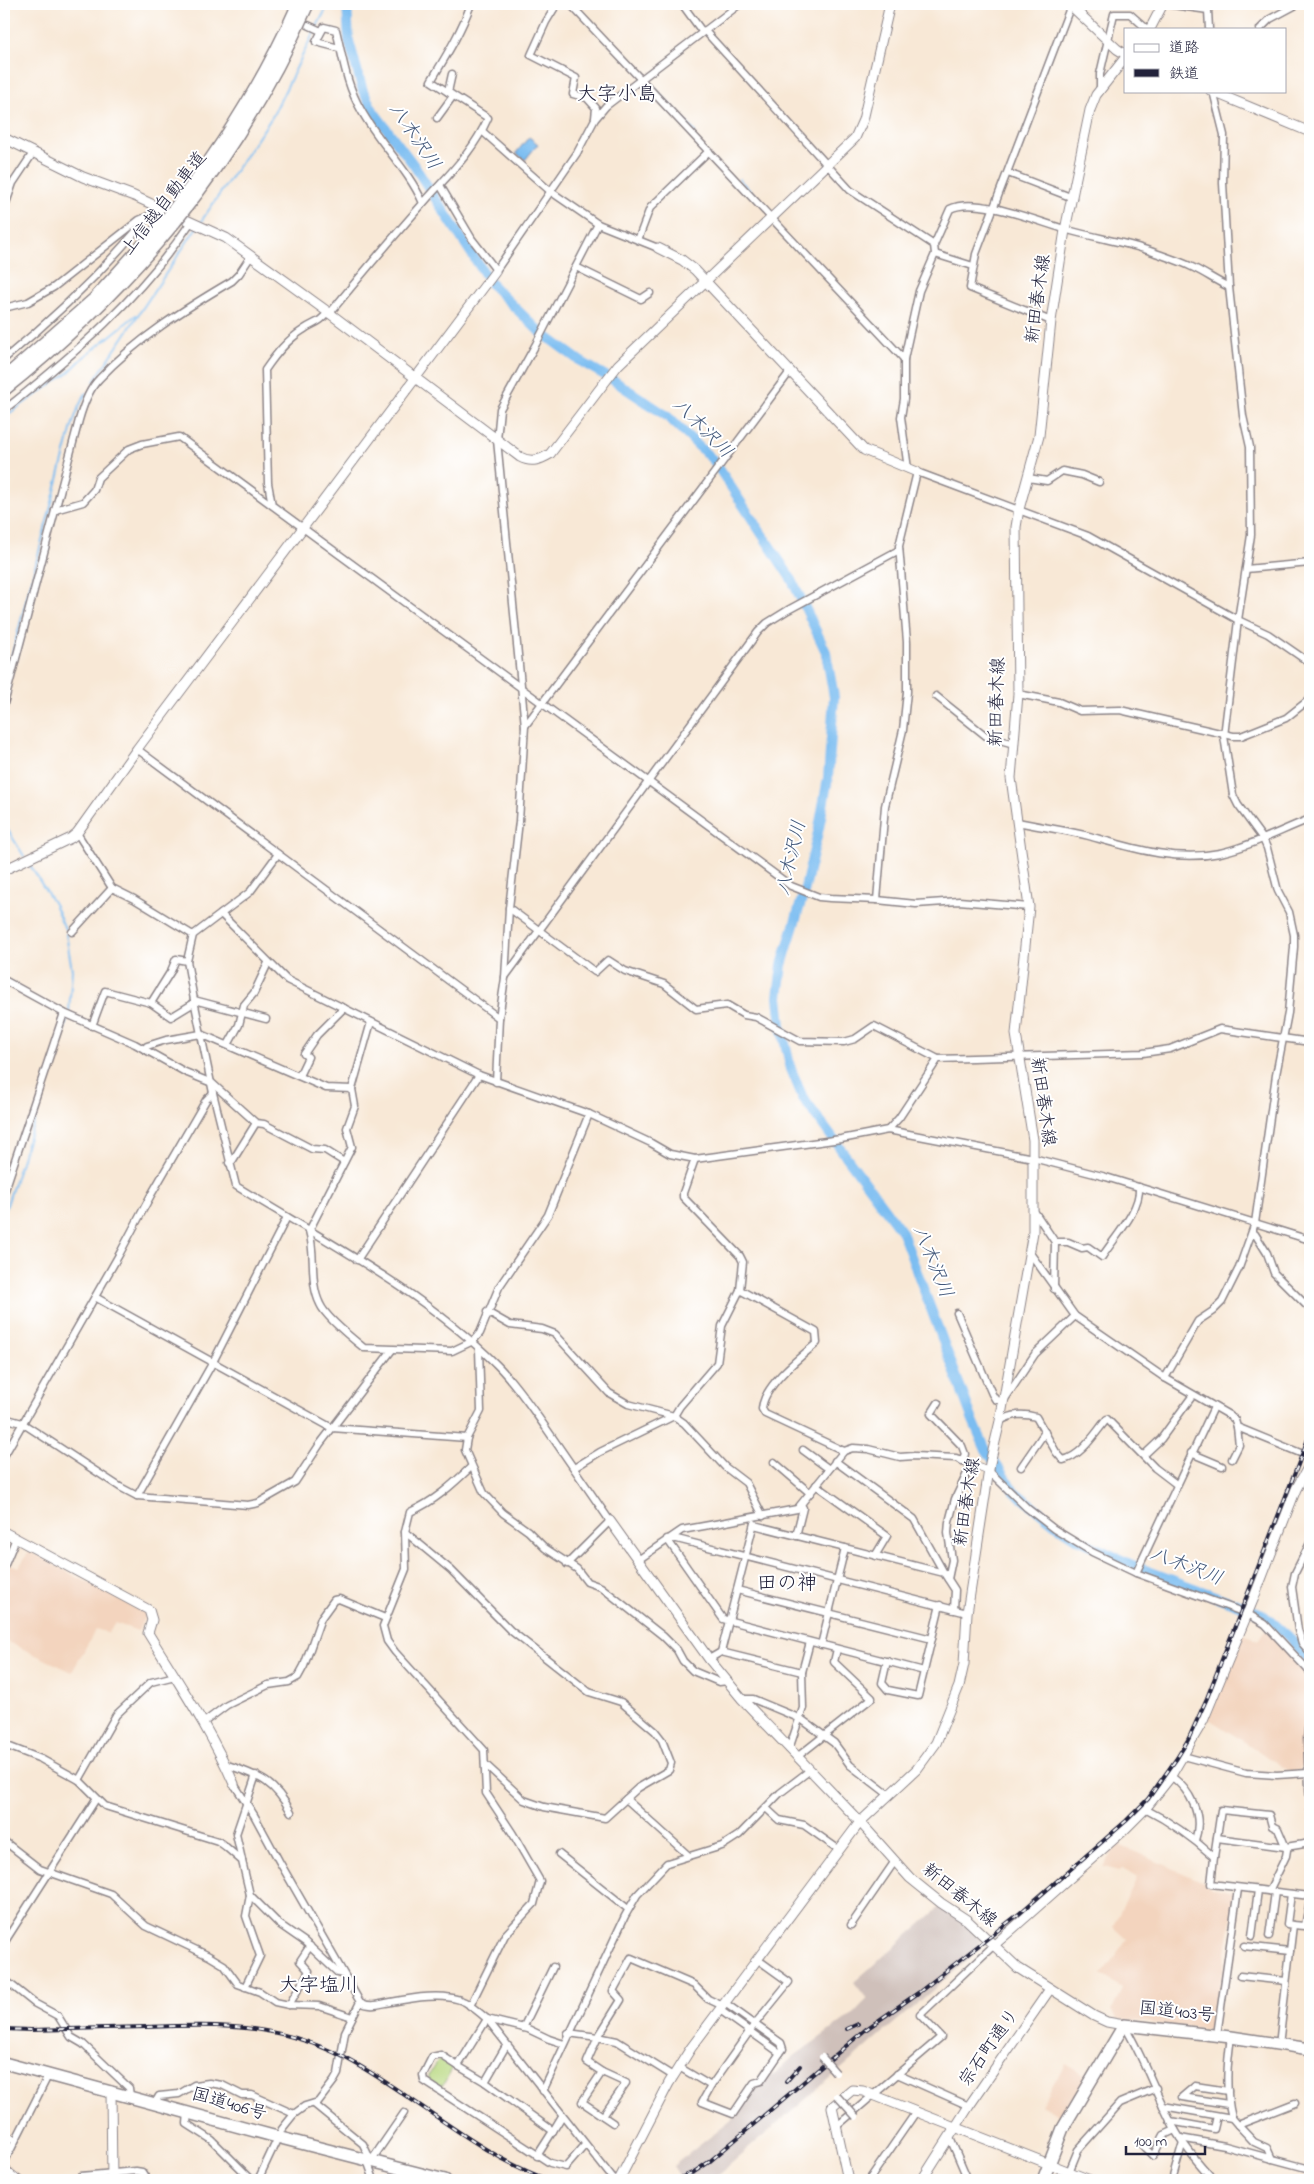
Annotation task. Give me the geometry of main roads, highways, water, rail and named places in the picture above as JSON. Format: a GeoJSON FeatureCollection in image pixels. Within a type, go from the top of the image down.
{"type":"FeatureCollection","features":[{"type":"Feature","properties":{"kind":"highway","name":"上信越自動車道"},"geometry":{"type":"LineString","coordinates":[[4,390],[60,343],[101,305],[171,220],[239,116],[298,4]]}},
{"type":"Feature","properties":{"kind":"highway","name":"上信越自動車道"},"geometry":{"type":"LineString","coordinates":[[4,378],[94,299],[208,180],[252,113],[278,66],[308,4]]}},
{"type":"Feature","properties":{"kind":"highway","name":"国道403号"},"geometry":{"type":"LineString","coordinates":[[1043,2180],[1063,2128],[1124,2025],[1217,2035],[1310,2049]]}},
{"type":"Feature","properties":{"kind":"highway","name":"国道406号"},"geometry":{"type":"LineString","coordinates":[[4,2063],[369,2161],[417,2177],[445,2180]]}},
{"type":"Feature","properties":{"kind":"water"},"geometry":{"type":"Polygon","coordinates":[[[529,137],[538,144],[525,160],[516,153],[529,137]]]}},
{"type":"Feature","properties":{"kind":"waterway"},"geometry":{"type":"LineString","coordinates":[[317,26],[329,4]]}},
{"type":"Feature","properties":{"kind":"waterway","name":"八木沢川"},"geometry":{"type":"LineString","coordinates":[[347,4],[349,41],[363,91],[374,112],[413,164],[492,285],[539,331],[580,361],[613,380],[667,416],[714,461],[792,580],[826,652],[834,697],[828,778],[804,892],[782,965],[778,997],[781,1026],[791,1069],[803,1098],[902,1232],[985,1448],[1014,1491],[1059,1527],[1076,1538],[1132,1565],[1263,1614],[1288,1636],[1310,1662]]}},
{"type":"Feature","properties":{"kind":"waterway"},"geometry":{"type":"LineString","coordinates":[[200,223],[272,117],[315,30]]}},
{"type":"Feature","properties":{"kind":"waterway"},"geometry":{"type":"LineString","coordinates":[[646,79],[695,132]]}},
{"type":"Feature","properties":{"kind":"waterway"},"geometry":{"type":"LineString","coordinates":[[739,179],[754,195]]}},
{"type":"Feature","properties":{"kind":"waterway"},"geometry":{"type":"LineString","coordinates":[[94,381],[197,227]]}},
{"type":"Feature","properties":{"kind":"waterway"},"geometry":{"type":"LineString","coordinates":[[4,417],[68,373],[84,357],[136,315]]}},
{"type":"Feature","properties":{"kind":"waterway"},"geometry":{"type":"LineString","coordinates":[[4,685],[72,426],[86,393]]}},
{"type":"Feature","properties":{"kind":"waterway"},"geometry":{"type":"LineString","coordinates":[[4,824],[24,856]]}},
{"type":"Feature","properties":{"kind":"waterway"},"geometry":{"type":"LineString","coordinates":[[28,862],[54,904],[65,929]]}},
{"type":"Feature","properties":{"kind":"waterway"},"geometry":{"type":"LineString","coordinates":[[66,934],[72,970],[69,1012]]}},
{"type":"Feature","properties":{"kind":"waterway"},"geometry":{"type":"LineString","coordinates":[[4,1214],[68,1017]]}},
{"type":"Feature","properties":{"kind":"railway"},"geometry":{"type":"LineString","coordinates":[[676,2180],[694,2172],[709,2162],[865,2030],[918,1993],[1020,1913],[1126,1821],[1148,1799],[1188,1740],[1207,1698],[1310,1434]]}},
{"type":"Feature","properties":{"kind":"railway"},"geometry":{"type":"LineString","coordinates":[[847,2029],[858,2024]]}},
{"type":"Feature","properties":{"kind":"railway"},"geometry":{"type":"LineString","coordinates":[[4,2029],[229,2027],[255,2029],[306,2041],[358,2065],[475,2143],[524,2170],[549,2180]]}},
{"type":"Feature","properties":{"kind":"railway"},"geometry":{"type":"LineString","coordinates":[[786,2082],[800,2066]]}},
{"type":"Feature","properties":{"kind":"district","name":"大字小島"},"geometry":{"type":"Point","coordinates":[617,95]}},
{"type":"Feature","properties":{"kind":"district","name":"田の神"},"geometry":{"type":"Point","coordinates":[787,1584]}},
{"type":"Feature","properties":{"kind":"district","name":"大字塩川"},"geometry":{"type":"Point","coordinates":[319,1986]}}]}
